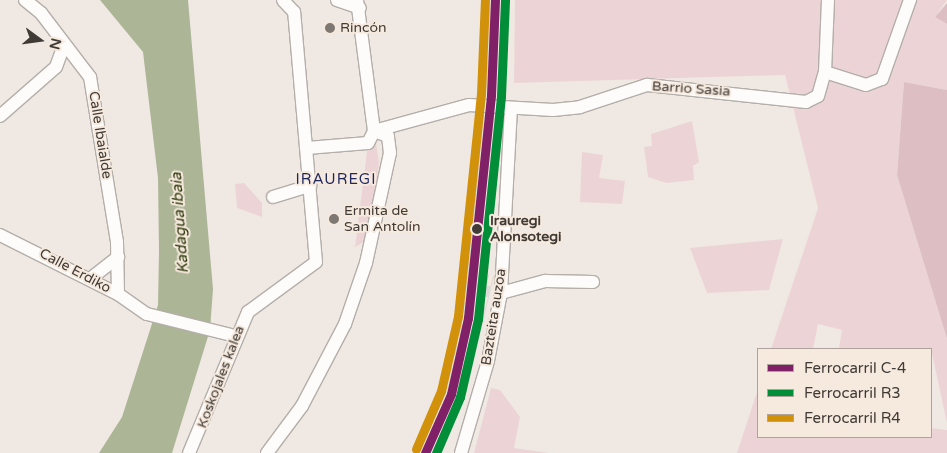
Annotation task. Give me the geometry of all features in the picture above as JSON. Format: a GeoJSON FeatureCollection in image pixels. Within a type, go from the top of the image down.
{"type":"FeatureCollection","features":[{"type":"Feature","properties":{"kind":"street","name":"Calle Ibaialde"},"geometry":{"type":"LineString","coordinates":[[25,0],[41,13],[90,77],[118,257],[118,294]]}},
{"type":"Feature","properties":{"kind":"street"},"geometry":{"type":"LineString","coordinates":[[283,0],[294,6]]}},
{"type":"Feature","properties":{"kind":"street"},"geometry":{"type":"LineString","coordinates":[[307,148],[368,143],[374,131],[359,4],[337,0]]}},
{"type":"Feature","properties":{"kind":"street","name":"Barrio Sasia"},"geometry":{"type":"LineString","coordinates":[[511,108],[580,107],[647,85],[806,102],[818,96],[826,72],[828,0]]}},
{"type":"Feature","properties":{"kind":"street"},"geometry":{"type":"LineString","coordinates":[[826,72],[866,85],[882,79],[910,0]]}},
{"type":"Feature","properties":{"kind":"street","name":"Koskojales kalea"},"geometry":{"type":"LineString","coordinates":[[189,453],[234,336],[258,300],[315,266],[307,148],[294,6]]}},
{"type":"Feature","properties":{"kind":"street"},"geometry":{"type":"LineString","coordinates":[[56,67],[64,45]]}},
{"type":"Feature","properties":{"kind":"street"},"geometry":{"type":"LineString","coordinates":[[0,116],[56,67],[65,64],[84,69]]}},
{"type":"Feature","properties":{"kind":"street"},"geometry":{"type":"LineString","coordinates":[[374,131],[469,105],[511,108]]}},
{"type":"Feature","properties":{"kind":"street","name":"Bazteita auzoa"},"geometry":{"type":"LineString","coordinates":[[461,453],[488,361],[501,292],[511,108]]}},
{"type":"Feature","properties":{"kind":"street"},"geometry":{"type":"LineString","coordinates":[[267,453],[302,406],[345,324],[366,263],[390,153],[388,136],[374,131]]}},
{"type":"Feature","properties":{"kind":"street"},"geometry":{"type":"LineString","coordinates":[[273,197],[310,186]]}},
{"type":"Feature","properties":{"kind":"street","name":"Calle Erdiko"},"geometry":{"type":"LineString","coordinates":[[0,235],[118,294],[147,314],[234,336]]}},
{"type":"Feature","properties":{"kind":"street"},"geometry":{"type":"LineString","coordinates":[[90,279],[118,257]]}},
{"type":"Feature","properties":{"kind":"street"},"geometry":{"type":"LineString","coordinates":[[501,292],[545,282],[593,282]]}},
{"type":"Feature","properties":{"kind":"shaded area"},"geometry":{"type":"Polygon","coordinates":[[[515,0],[947,0],[935,17],[947,24],[947,90],[904,82],[897,175],[947,339],[947,423],[932,348],[839,348],[842,330],[818,324],[813,348],[771,348],[818,208],[785,75],[514,83],[515,0]]]}},
{"type":"Feature","properties":{"kind":"shaded area"},"geometry":{"type":"Polygon","coordinates":[[[947,3],[947,24],[935,17],[947,3]]]}},
{"type":"Feature","properties":{"kind":"shaded area"},"geometry":{"type":"Polygon","coordinates":[[[904,82],[947,90],[947,339],[897,175],[904,82]]]}},
{"type":"Feature","properties":{"kind":"shaded area"},"geometry":{"type":"Polygon","coordinates":[[[692,121],[699,162],[693,166],[694,180],[666,183],[648,177],[644,147],[652,146],[651,134],[692,121]]]}},
{"type":"Feature","properties":{"kind":"shaded area"},"geometry":{"type":"Polygon","coordinates":[[[374,131],[379,162],[375,200],[366,241],[355,247],[368,143],[374,131]]]}},
{"type":"Feature","properties":{"kind":"shaded area"},"geometry":{"type":"Polygon","coordinates":[[[582,152],[603,155],[599,178],[625,181],[622,204],[580,202],[582,152]]]}},
{"type":"Feature","properties":{"kind":"shaded area"},"geometry":{"type":"Polygon","coordinates":[[[244,183],[262,203],[262,217],[237,208],[235,184],[244,183]]]}},
{"type":"Feature","properties":{"kind":"shaded area"},"geometry":{"type":"Polygon","coordinates":[[[783,239],[769,290],[707,293],[690,248],[783,239]]]}},
{"type":"Feature","properties":{"kind":"shaded area"},"geometry":{"type":"Polygon","coordinates":[[[491,388],[500,390],[520,417],[514,448],[549,453],[474,453],[491,388]]]}},
{"type":"Feature","properties":{"kind":"shaded area"},"geometry":{"type":"Polygon","coordinates":[[[757,392],[757,438],[932,438],[932,428],[947,430],[947,453],[737,453],[757,392]]]}},
{"type":"Feature","properties":{"kind":"water","name":"Kadagua ibaia"},"geometry":{"type":"Polygon","coordinates":[[[100,0],[188,0],[213,289],[210,330],[172,453],[99,453],[122,417],[158,305],[159,251],[158,178],[143,52],[100,0]]]}},
{"type":"Feature","properties":{"kind":"railway"},"geometry":{"type":"LineString","coordinates":[[416,453],[445,388],[461,324],[486,60],[487,0]]}},
{"type":"Feature","properties":{"kind":"railway"},"geometry":{"type":"LineString","coordinates":[[437,453],[463,393],[491,275]]}},
{"type":"Feature","properties":{"kind":"rail line","name":"R4"},"geometry":{"type":"LineString","coordinates":[[416,449],[441,391],[458,316],[481,94],[485,0]]}},
{"type":"Feature","properties":{"kind":"rail line","name":"C-4"},"geometry":{"type":"LineString","coordinates":[[425,453],[451,394],[468,318],[491,95],[495,0]]}},
{"type":"Feature","properties":{"kind":"rail line","name":"R3"},"geometry":{"type":"LineString","coordinates":[[436,453],[460,397],[478,319],[501,96],[505,0]]}},
{"type":"Feature","properties":{"kind":"place","name":"Rincón"},"geometry":{"type":"Point","coordinates":[330,28]}},
{"type":"Feature","properties":{"kind":"place","name":"Ermita de San Antolín"},"geometry":{"type":"Point","coordinates":[334,219]}},
{"type":"Feature","properties":{"kind":"place","name":"Irauregi Alonsotegi"},"geometry":{"type":"Point","coordinates":[477,229]}},
{"type":"Feature","properties":{"kind":"district","name":"IRAUREGI"},"geometry":{"type":"Point","coordinates":[336,180]}}]}
